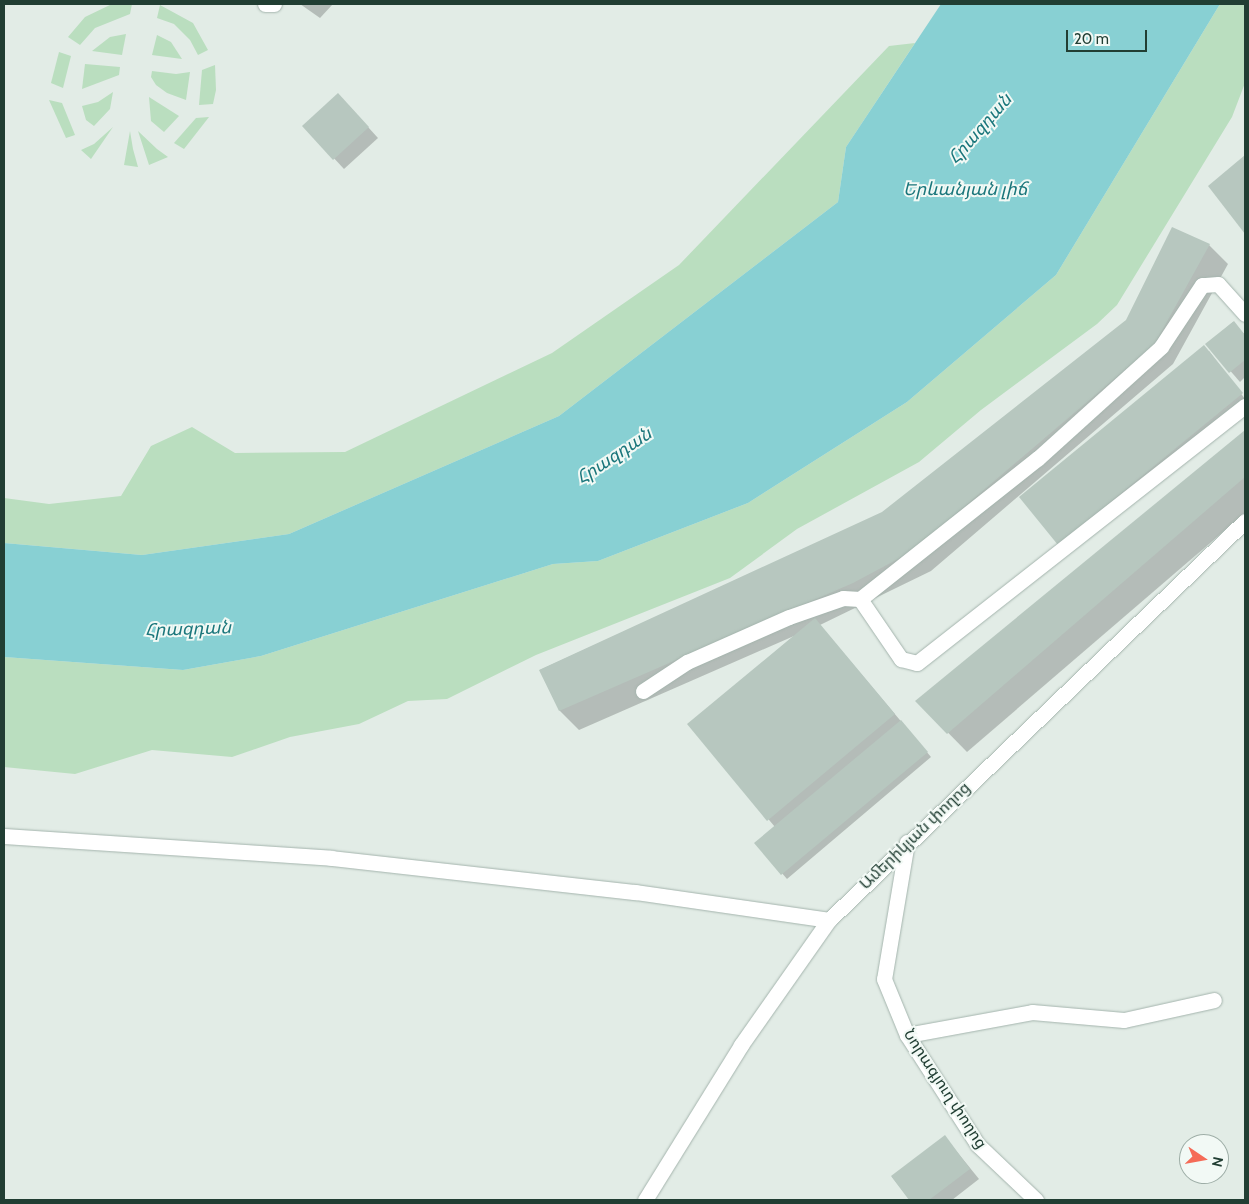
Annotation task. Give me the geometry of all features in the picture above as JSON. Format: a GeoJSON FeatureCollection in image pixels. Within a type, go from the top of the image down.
{"type":"FeatureCollection","features":[{"type":"Feature","properties":{"kind":"street"},"geometry":{"type":"LineString","coordinates":[[265,4],[274,4]]}},
{"type":"Feature","properties":{"kind":"street"},"geometry":{"type":"LineString","coordinates":[[643,691],[687,662],[789,617],[842,598],[860,599],[1038,458],[1161,347],[1202,285],[1218,284],[1245,314]]}},
{"type":"Feature","properties":{"kind":"street"},"geometry":{"type":"LineString","coordinates":[[860,599],[901,659],[917,663],[1245,406]]}},
{"type":"Feature","properties":{"kind":"street","name":"Ամերիկյան փողոց"},"geometry":{"type":"LineString","coordinates":[[644,1200],[740,1045],[829,920],[907,842],[1245,522]]}},
{"type":"Feature","properties":{"kind":"street"},"geometry":{"type":"LineString","coordinates":[[4,836],[331,858],[635,892],[829,920]]}},
{"type":"Feature","properties":{"kind":"street","name":"Նորագյուղ փողոց"},"geometry":{"type":"LineString","coordinates":[[907,842],[884,979],[907,1035],[978,1145],[1036,1200]]}},
{"type":"Feature","properties":{"kind":"street"},"geometry":{"type":"LineString","coordinates":[[907,1035],[1032,1012],[1124,1020],[1214,1000]]}},
{"type":"Feature","properties":{"kind":"green space"},"geometry":{"type":"Polygon","coordinates":[[[112,4],[132,4],[130,14],[95,28],[80,45],[68,37],[85,17],[112,4]]]}},
{"type":"Feature","properties":{"kind":"green space"},"geometry":{"type":"Polygon","coordinates":[[[1220,4],[1245,4],[1245,83],[1232,117],[1117,305],[1097,324],[981,410],[919,462],[797,529],[730,578],[536,655],[447,699],[408,701],[359,724],[290,737],[232,757],[152,750],[75,774],[4,767],[4,657],[183,670],[261,656],[553,564],[598,561],[748,503],[907,402],[1056,275],[1220,4]]]}},
{"type":"Feature","properties":{"kind":"green space"},"geometry":{"type":"Polygon","coordinates":[[[160,5],[193,23],[208,50],[198,55],[190,40],[174,24],[157,18],[160,5]]]}},
{"type":"Feature","properties":{"kind":"green space"},"geometry":{"type":"Polygon","coordinates":[[[126,34],[122,55],[92,51],[110,37],[126,34]]]}},
{"type":"Feature","properties":{"kind":"green space"},"geometry":{"type":"Polygon","coordinates":[[[157,35],[171,42],[182,59],[152,55],[157,35]]]}},
{"type":"Feature","properties":{"kind":"green space"},"geometry":{"type":"Polygon","coordinates":[[[915,43],[846,147],[838,202],[559,416],[289,534],[142,555],[4,543],[4,498],[49,504],[121,496],[151,446],[192,427],[235,453],[345,452],[552,353],[679,265],[889,46],[915,43]]]}},
{"type":"Feature","properties":{"kind":"green space"},"geometry":{"type":"Polygon","coordinates":[[[59,52],[71,56],[63,88],[51,83],[59,52]]]}},
{"type":"Feature","properties":{"kind":"green space"},"geometry":{"type":"Polygon","coordinates":[[[85,64],[120,67],[119,75],[82,89],[85,64]]]}},
{"type":"Feature","properties":{"kind":"green space"},"geometry":{"type":"Polygon","coordinates":[[[215,65],[216,90],[213,104],[199,105],[202,70],[215,65]]]}},
{"type":"Feature","properties":{"kind":"green space"},"geometry":{"type":"Polygon","coordinates":[[[152,71],[176,74],[190,72],[186,100],[167,93],[156,85],[151,77],[152,71]]]}},
{"type":"Feature","properties":{"kind":"green space"},"geometry":{"type":"Polygon","coordinates":[[[113,92],[110,109],[94,126],[86,120],[82,106],[98,102],[113,92]]]}},
{"type":"Feature","properties":{"kind":"green space"},"geometry":{"type":"Polygon","coordinates":[[[149,97],[179,116],[164,132],[151,121],[149,97]]]}},
{"type":"Feature","properties":{"kind":"green space"},"geometry":{"type":"Polygon","coordinates":[[[49,100],[62,103],[75,135],[66,138],[49,100]]]}},
{"type":"Feature","properties":{"kind":"green space"},"geometry":{"type":"Polygon","coordinates":[[[209,117],[184,149],[174,143],[196,118],[209,117]]]}},
{"type":"Feature","properties":{"kind":"green space"},"geometry":{"type":"Polygon","coordinates":[[[113,127],[91,159],[81,150],[94,144],[113,127]]]}},
{"type":"Feature","properties":{"kind":"green space"},"geometry":{"type":"Polygon","coordinates":[[[130,131],[133,149],[138,167],[124,165],[130,131]]]}},
{"type":"Feature","properties":{"kind":"green space"},"geometry":{"type":"Polygon","coordinates":[[[138,131],[157,149],[168,157],[149,165],[138,131]]]}},
{"type":"Feature","properties":{"kind":"water","name":"Երևանյան լիճ"},"geometry":{"type":"Polygon","coordinates":[[[941,4],[1220,4],[1056,275],[907,402],[748,503],[598,561],[553,564],[261,656],[183,670],[4,657],[4,543],[142,555],[289,534],[559,416],[838,202],[846,147],[941,4]]]}},
{"type":"Feature","properties":{"kind":"building"},"geometry":{"type":"Polygon","coordinates":[[[338,93],[369,127],[333,160],[302,126],[338,93]]]}},
{"type":"Feature","properties":{"kind":"building"},"geometry":{"type":"Polygon","coordinates":[[[1245,155],[1245,234],[1208,186],[1245,155]]]}},
{"type":"Feature","properties":{"kind":"building"},"geometry":{"type":"Polygon","coordinates":[[[1172,227],[1210,244],[1154,345],[911,552],[853,583],[559,711],[539,670],[882,512],[1126,320],[1172,227]]]}},
{"type":"Feature","properties":{"kind":"building"},"geometry":{"type":"Polygon","coordinates":[[[1234,321],[1245,335],[1245,360],[1229,373],[1205,344],[1234,321]]]}},
{"type":"Feature","properties":{"kind":"building"},"geometry":{"type":"Polygon","coordinates":[[[1204,345],[1243,393],[1058,545],[1019,497],[1204,345]]]}},
{"type":"Feature","properties":{"kind":"building"},"geometry":{"type":"Polygon","coordinates":[[[1245,430],[1245,477],[947,734],[915,701],[1245,430]]]}},
{"type":"Feature","properties":{"kind":"building"},"geometry":{"type":"Polygon","coordinates":[[[815,618],[895,714],[767,821],[687,724],[815,618]]]}},
{"type":"Feature","properties":{"kind":"building"},"geometry":{"type":"Polygon","coordinates":[[[901,720],[928,752],[781,875],[754,843],[901,720]]]}},
{"type":"Feature","properties":{"kind":"building"},"geometry":{"type":"Polygon","coordinates":[[[945,1135],[970,1169],[929,1200],[909,1200],[891,1176],[945,1135]]]}},
{"type":"Feature","properties":{"kind":"water label","name":"Հրազդան"},"geometry":{"type":"Point","coordinates":[980,129]}},
{"type":"Feature","properties":{"kind":"water label","name":"Հրազդան"},"geometry":{"type":"Point","coordinates":[614,456]}},
{"type":"Feature","properties":{"kind":"water label","name":"Հրազդան"},"geometry":{"type":"Point","coordinates":[188,629]}}]}
